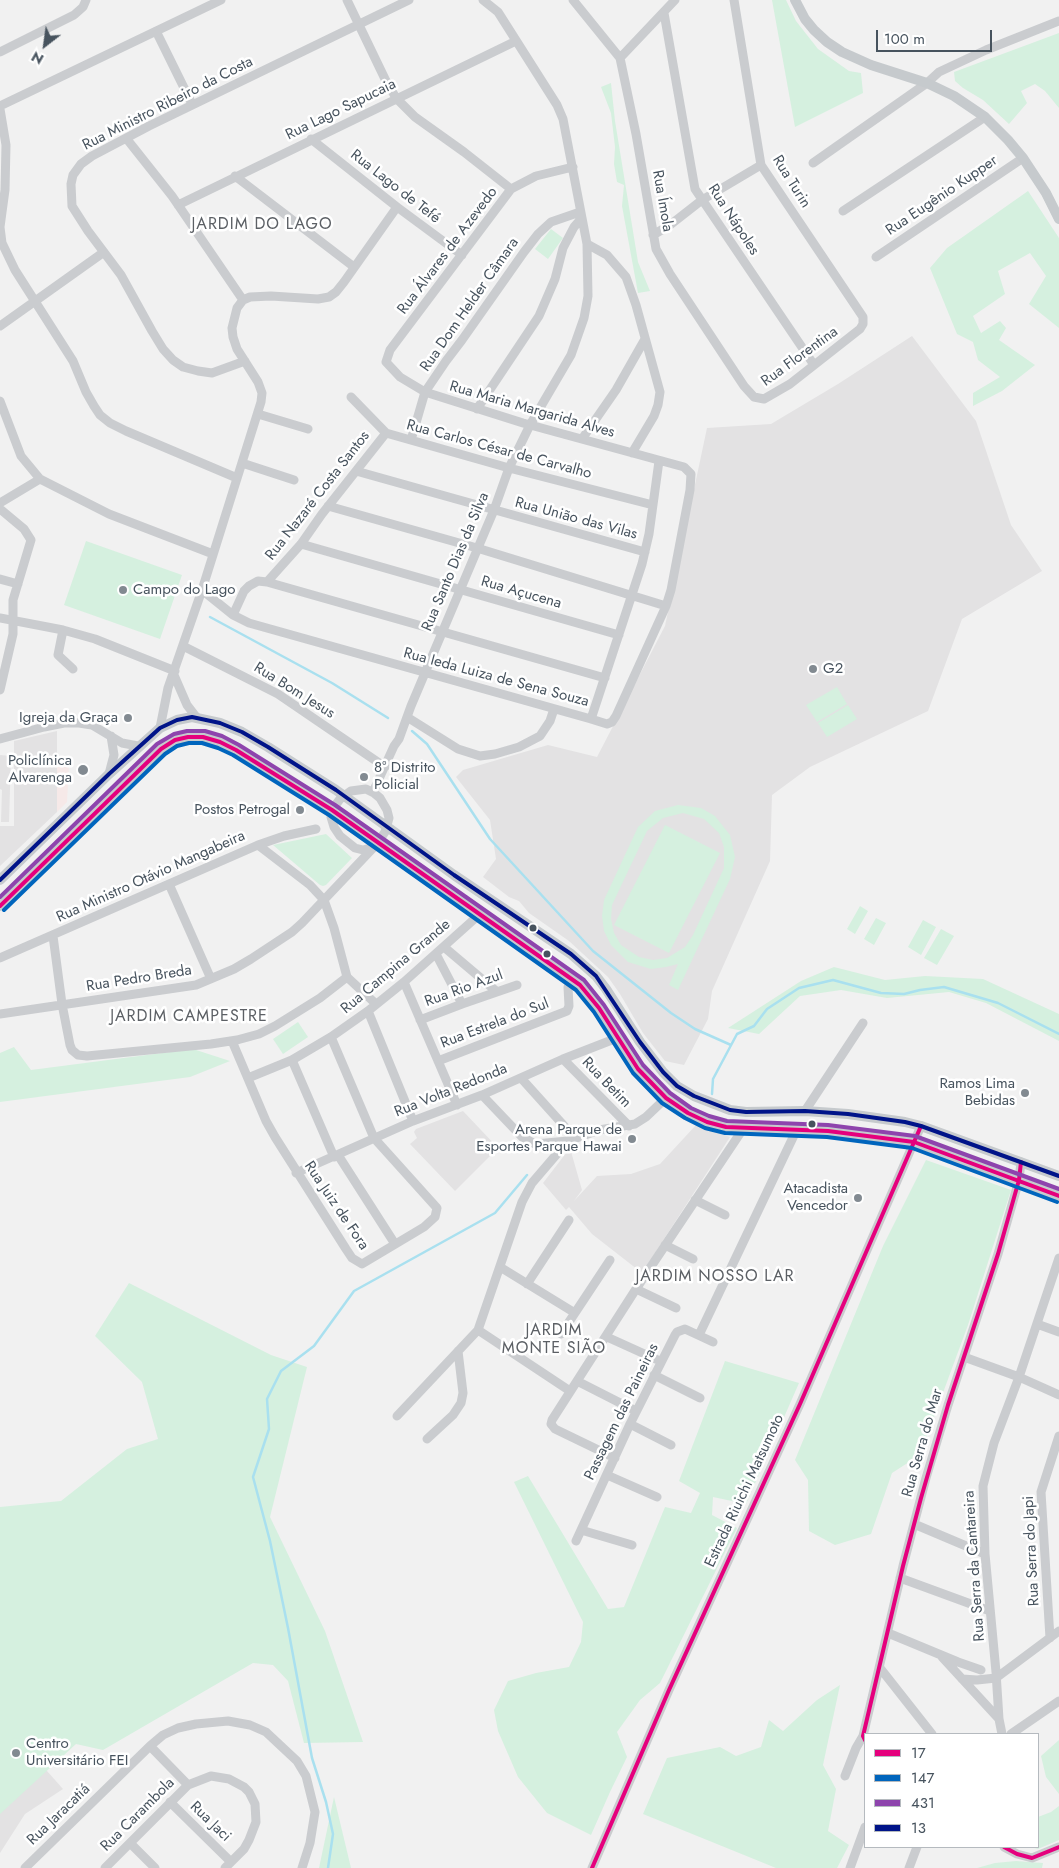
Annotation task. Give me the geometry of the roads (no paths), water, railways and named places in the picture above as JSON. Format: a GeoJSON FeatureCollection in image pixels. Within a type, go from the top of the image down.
{"type":"FeatureCollection","features":[{"type":"Feature","properties":{"kind":"main road"},"geometry":{"type":"LineString","coordinates":[[795,0],[814,30],[842,52],[870,65],[927,83],[954,96],[985,118],[1008,140],[1023,158],[1046,193],[1059,219]]}},
{"type":"Feature","properties":{"kind":"main road"},"geometry":{"type":"LineString","coordinates":[[0,880],[138,746],[160,728],[177,720],[197,718],[227,725],[242,732],[344,795],[454,875],[571,954],[596,976],[615,1000],[650,1055],[669,1078],[677,1086],[694,1096],[730,1110],[764,1112],[805,1111],[848,1114],[921,1126],[1059,1176]]}},
{"type":"Feature","properties":{"kind":"main road"},"geometry":{"type":"LineString","coordinates":[[0,906],[161,749],[175,740],[188,737],[220,742],[332,810],[376,844],[480,914],[580,985],[599,1008],[638,1068],[666,1098],[688,1112],[707,1122],[726,1127],[743,1129],[797,1129],[857,1134],[914,1142],[1059,1196]]}},
{"type":"Feature","properties":{"kind":"main road"},"geometry":{"type":"LineString","coordinates":[[480,914],[494,913],[504,909]]}},
{"type":"Feature","properties":{"kind":"street"},"geometry":{"type":"LineString","coordinates":[[220,0],[0,107],[6,163],[0,228],[2,243],[15,270],[73,361],[86,392],[100,415],[110,423],[126,431],[237,478]]}},
{"type":"Feature","properties":{"kind":"street"},"geometry":{"type":"LineString","coordinates":[[347,0],[396,98],[415,117],[511,189]]}},
{"type":"Feature","properties":{"kind":"street","name":"Rua Ministro Ribeiro da Costa"},"geometry":{"type":"LineString","coordinates":[[245,361],[212,373],[183,367],[172,360],[152,331],[122,275],[88,231],[72,206],[70,184],[73,175],[81,164],[92,156],[126,138],[192,104],[410,0]]}},
{"type":"Feature","properties":{"kind":"street","name":"Rua Santo Dias da Silva"},"geometry":{"type":"LineString","coordinates":[[373,792],[399,739],[510,468],[530,425],[563,372],[579,337],[588,296],[587,244],[574,166],[563,119],[498,12],[483,0]]}},
{"type":"Feature","properties":{"kind":"street"},"geometry":{"type":"LineString","coordinates":[[620,58],[676,0]]}},
{"type":"Feature","properties":{"kind":"street","name":"Rua Turin"},"geometry":{"type":"LineString","coordinates":[[734,0],[761,165],[859,308],[863,316],[863,324],[860,329]]}},
{"type":"Feature","properties":{"kind":"street","name":"Rua Ímola"},"geometry":{"type":"LineString","coordinates":[[576,1],[620,58],[636,134],[656,249],[670,274],[744,386],[754,397]]}},
{"type":"Feature","properties":{"kind":"street"},"geometry":{"type":"LineString","coordinates":[[0,52],[74,15],[84,3]]}},
{"type":"Feature","properties":{"kind":"street","name":"Rua Nápoles"},"geometry":{"type":"LineString","coordinates":[[664,13],[696,188],[702,200],[814,365]]}},
{"type":"Feature","properties":{"kind":"street"},"geometry":{"type":"LineString","coordinates":[[813,163],[927,83],[939,72],[1059,21]]}},
{"type":"Feature","properties":{"kind":"street"},"geometry":{"type":"LineString","coordinates":[[156,31],[192,104]]}},
{"type":"Feature","properties":{"kind":"street","name":"Rua Lago Sapucaia"},"geometry":{"type":"LineString","coordinates":[[178,205],[516,41]]}},
{"type":"Feature","properties":{"kind":"street"},"geometry":{"type":"LineString","coordinates":[[843,212],[985,118]]}},
{"type":"Feature","properties":{"kind":"street"},"geometry":{"type":"LineString","coordinates":[[126,138],[178,205],[243,300]]}},
{"type":"Feature","properties":{"kind":"street","name":"Rua Lago de Tefé"},"geometry":{"type":"LineString","coordinates":[[311,139],[397,207],[462,255]]}},
{"type":"Feature","properties":{"kind":"street","name":"Rua Eugênio Kupper"},"geometry":{"type":"LineString","coordinates":[[876,257],[1023,158]]}},
{"type":"Feature","properties":{"kind":"street"},"geometry":{"type":"LineString","coordinates":[[653,235],[670,225],[702,200],[761,165]]}},
{"type":"Feature","properties":{"kind":"street","name":"Rua Álvares de Azevedo"},"geometry":{"type":"LineString","coordinates":[[386,358],[390,350],[511,189],[536,176],[574,166]]}},
{"type":"Feature","properties":{"kind":"street"},"geometry":{"type":"LineString","coordinates":[[235,176],[354,267]]}},
{"type":"Feature","properties":{"kind":"street"},"geometry":{"type":"LineString","coordinates":[[160,728],[164,702],[258,414],[262,392],[258,382],[237,349],[232,328],[233,317],[243,300],[258,296],[318,299],[329,297],[336,292],[397,207]]}},
{"type":"Feature","properties":{"kind":"street"},"geometry":{"type":"LineString","coordinates":[[477,409],[539,316],[555,279],[563,248],[581,216]]}},
{"type":"Feature","properties":{"kind":"street","name":"Rua Dom Helder Câmara"},"geometry":{"type":"LineString","coordinates":[[411,440],[425,392],[524,252],[538,234],[551,222],[581,216]]}},
{"type":"Feature","properties":{"kind":"street"},"geometry":{"type":"LineString","coordinates":[[587,244],[607,255],[626,277],[632,291],[660,392],[654,416],[632,453]]}},
{"type":"Feature","properties":{"kind":"street"},"geometry":{"type":"LineString","coordinates":[[0,326],[104,252]]}},
{"type":"Feature","properties":{"kind":"street","name":"Rua Florentina"},"geometry":{"type":"LineString","coordinates":[[754,397],[764,399],[771,397],[860,329]]}},
{"type":"Feature","properties":{"kind":"street"},"geometry":{"type":"LineString","coordinates":[[582,439],[616,390],[645,339]]}},
{"type":"Feature","properties":{"kind":"street","name":"Rua Maria Margarida Alves"},"geometry":{"type":"LineString","coordinates":[[386,358],[386,362],[393,372],[425,392],[530,425],[684,467],[690,471],[692,480],[671,590],[666,606]]}},
{"type":"Feature","properties":{"kind":"street","name":"Rua Carlos César de Carvalho"},"geometry":{"type":"LineString","coordinates":[[351,397],[386,433],[510,468],[653,505]]}},
{"type":"Feature","properties":{"kind":"street"},"geometry":{"type":"LineString","coordinates":[[0,401],[21,456],[40,479],[109,514],[213,554]]}},
{"type":"Feature","properties":{"kind":"street"},"geometry":{"type":"LineString","coordinates":[[258,414],[308,429]]}},
{"type":"Feature","properties":{"kind":"street","name":"Rua Nazaré Costa Santos"},"geometry":{"type":"LineString","coordinates":[[233,615],[244,591],[258,581],[266,582],[301,544],[328,506],[386,433]]}},
{"type":"Feature","properties":{"kind":"street","name":"Rua Ieda Luiza de Sena Souza"},"geometry":{"type":"LineString","coordinates":[[202,590],[233,615],[248,623],[591,719],[645,552],[659,461]]}},
{"type":"Feature","properties":{"kind":"street"},"geometry":{"type":"LineString","coordinates":[[242,462],[294,480]]}},
{"type":"Feature","properties":{"kind":"street","name":"Rua União das Vilas"},"geometry":{"type":"LineString","coordinates":[[356,471],[645,552]]}},
{"type":"Feature","properties":{"kind":"street"},"geometry":{"type":"LineString","coordinates":[[0,503],[40,479]]}},
{"type":"Feature","properties":{"kind":"street"},"geometry":{"type":"LineString","coordinates":[[328,506],[477,548],[666,606],[620,709],[612,722],[607,724],[591,719]]}},
{"type":"Feature","properties":{"kind":"street"},"geometry":{"type":"LineString","coordinates":[[0,509],[24,529],[31,540],[13,600],[13,634],[4,661],[0,690]]}},
{"type":"Feature","properties":{"kind":"street","name":"Rua Açucena"},"geometry":{"type":"LineString","coordinates":[[301,544],[619,635]]}},
{"type":"Feature","properties":{"kind":"street"},"geometry":{"type":"LineString","coordinates":[[0,579],[18,584]]}},
{"type":"Feature","properties":{"kind":"street"},"geometry":{"type":"LineString","coordinates":[[266,582],[605,678]]}},
{"type":"Feature","properties":{"kind":"street"},"geometry":{"type":"LineString","coordinates":[[0,618],[63,630],[112,646],[174,673],[187,705],[197,718]]}},
{"type":"Feature","properties":{"kind":"street"},"geometry":{"type":"LineString","coordinates":[[63,630],[58,655],[73,669]]}},
{"type":"Feature","properties":{"kind":"street","name":"Rua Bom Jesus"},"geometry":{"type":"LineString","coordinates":[[183,646],[278,694],[385,767]]}},
{"type":"Feature","properties":{"kind":"street"},"geometry":{"type":"LineString","coordinates":[[406,720],[458,749],[480,756],[519,747],[540,736],[546,729],[554,709]]}},
{"type":"Feature","properties":{"kind":"street"},"geometry":{"type":"LineString","coordinates":[[0,739],[64,723],[92,725],[122,743],[138,746]]}},
{"type":"Feature","properties":{"kind":"street"},"geometry":{"type":"LineString","coordinates":[[109,774],[114,755],[111,736]]}},
{"type":"Feature","properties":{"kind":"street"},"geometry":{"type":"LineString","coordinates":[[359,862],[360,855],[335,830],[331,820],[332,810],[344,795],[358,789],[373,792],[387,810],[389,818],[388,827]]}},
{"type":"Feature","properties":{"kind":"street","name":"Rua Pedro Breda"},"geometry":{"type":"LineString","coordinates":[[0,1014],[196,986],[251,960],[292,932],[376,844],[388,827]]}},
{"type":"Feature","properties":{"kind":"street","name":"Rua Ministro Otávio Mangabeira"},"geometry":{"type":"LineString","coordinates":[[0,958],[258,845],[284,836],[316,829]]}},
{"type":"Feature","properties":{"kind":"street"},"geometry":{"type":"LineString","coordinates":[[355,848],[363,850],[376,844]]}},
{"type":"Feature","properties":{"kind":"street"},"geometry":{"type":"LineString","coordinates":[[258,845],[310,884],[324,900],[334,928],[346,977],[376,1004]]}},
{"type":"Feature","properties":{"kind":"street"},"geometry":{"type":"LineString","coordinates":[[169,884],[211,979]]}},
{"type":"Feature","properties":{"kind":"street","name":"Rua Campina Grande"},"geometry":{"type":"LineString","coordinates":[[248,1078],[292,1060],[368,1011],[404,982],[480,914]]}},
{"type":"Feature","properties":{"kind":"street"},"geometry":{"type":"LineString","coordinates":[[53,936],[62,1004],[72,1050],[82,1057],[232,1041],[259,1034],[320,998],[346,977]]}},
{"type":"Feature","properties":{"kind":"street"},"geometry":{"type":"LineString","coordinates":[[444,947],[496,991]]}},
{"type":"Feature","properties":{"kind":"street"},"geometry":{"type":"LineString","coordinates":[[436,954],[462,1004]]}},
{"type":"Feature","properties":{"kind":"street"},"geometry":{"type":"LineString","coordinates":[[404,982],[457,1105]]}},
{"type":"Feature","properties":{"kind":"street","name":"Rua Rio Azul"},"geometry":{"type":"LineString","coordinates":[[420,1020],[517,985]]}},
{"type":"Feature","properties":{"kind":"street","name":"Rua Estrela do Sul"},"geometry":{"type":"LineString","coordinates":[[438,1061],[567,1011],[569,1006],[568,987]]}},
{"type":"Feature","properties":{"kind":"street"},"geometry":{"type":"LineString","coordinates":[[368,1011],[414,1121]]}},
{"type":"Feature","properties":{"kind":"street"},"geometry":{"type":"LineString","coordinates":[[805,1111],[863,1023]]}},
{"type":"Feature","properties":{"kind":"street"},"geometry":{"type":"LineString","coordinates":[[331,1036],[374,1138]]}},
{"type":"Feature","properties":{"kind":"street","name":"Rua Volta Redonda"},"geometry":{"type":"LineString","coordinates":[[296,1172],[414,1121],[482,1095],[564,1059],[618,1038]]}},
{"type":"Feature","properties":{"kind":"street","name":"Rua Juiz de Fora"},"geometry":{"type":"LineString","coordinates":[[232,1041],[266,1121],[341,1243],[357,1262],[362,1264],[424,1227],[438,1212],[431,1200],[374,1138]]}},
{"type":"Feature","properties":{"kind":"street","name":"Rua Betim"},"geometry":{"type":"LineString","coordinates":[[564,1059],[629,1126]]}},
{"type":"Feature","properties":{"kind":"street"},"geometry":{"type":"LineString","coordinates":[[292,1060],[336,1156],[395,1244]]}},
{"type":"Feature","properties":{"kind":"street"},"geometry":{"type":"LineString","coordinates":[[522,1078],[571,1140]]}},
{"type":"Feature","properties":{"kind":"street"},"geometry":{"type":"LineString","coordinates":[[482,1095],[529,1142],[543,1144],[571,1140],[599,1130],[629,1126],[641,1121],[666,1098]]}},
{"type":"Feature","properties":{"kind":"street","name":"Estrada Riuichi Matsumoto"},"geometry":{"type":"LineString","coordinates":[[592,1868],[673,1682],[804,1396],[921,1126]]}},
{"type":"Feature","properties":{"kind":"street"},"geometry":{"type":"LineString","coordinates":[[615,1458],[552,1427],[554,1416],[743,1129]]}},
{"type":"Feature","properties":{"kind":"street"},"geometry":{"type":"LineString","coordinates":[[699,1335],[797,1129]]}},
{"type":"Feature","properties":{"kind":"street"},"geometry":{"type":"LineString","coordinates":[[397,1416],[478,1330],[516,1216],[528,1190],[571,1140]]}},
{"type":"Feature","properties":{"kind":"street","name":"Rua Serra do Mar"},"geometry":{"type":"LineString","coordinates":[[865,1733],[914,1524],[948,1405],[998,1254],[1019,1180],[1021,1162]]}},
{"type":"Feature","properties":{"kind":"street"},"geometry":{"type":"LineString","coordinates":[[695,1200],[725,1214]]}},
{"type":"Feature","properties":{"kind":"street"},"geometry":{"type":"LineString","coordinates":[[527,1284],[569,1220]]}},
{"type":"Feature","properties":{"kind":"street"},"geometry":{"type":"LineString","coordinates":[[665,1245],[693,1259]]}},
{"type":"Feature","properties":{"kind":"street"},"geometry":{"type":"LineString","coordinates":[[561,1334],[610,1260]]}},
{"type":"Feature","properties":{"kind":"street","name":"Rua Serra da Cantareira"},"geometry":{"type":"LineString","coordinates":[[1002,1733],[998,1719],[986,1554],[984,1476],[1058,1262]]}},
{"type":"Feature","properties":{"kind":"street"},"geometry":{"type":"LineString","coordinates":[[500,1267],[575,1313]]}},
{"type":"Feature","properties":{"kind":"street"},"geometry":{"type":"LineString","coordinates":[[636,1289],[676,1308]]}},
{"type":"Feature","properties":{"kind":"street"},"geometry":{"type":"LineString","coordinates":[[1037,1324],[1059,1332]]}},
{"type":"Feature","properties":{"kind":"street"},"geometry":{"type":"LineString","coordinates":[[478,1330],[570,1392]]}},
{"type":"Feature","properties":{"kind":"street","name":"Passagem das Paineiras"},"geometry":{"type":"LineString","coordinates":[[576,1541],[660,1361],[677,1332],[685,1330],[713,1342]]}},
{"type":"Feature","properties":{"kind":"street"},"geometry":{"type":"LineString","coordinates":[[607,1337],[660,1361]]}},
{"type":"Feature","properties":{"kind":"street"},"geometry":{"type":"LineString","coordinates":[[427,1439],[453,1415],[462,1403],[463,1393],[458,1351]]}},
{"type":"Feature","properties":{"kind":"street"},"geometry":{"type":"LineString","coordinates":[[964,1356],[1059,1395]]}},
{"type":"Feature","properties":{"kind":"street"},"geometry":{"type":"LineString","coordinates":[[654,1375],[700,1398]]}},
{"type":"Feature","properties":{"kind":"street"},"geometry":{"type":"LineString","coordinates":[[577,1381],[636,1411]]}},
{"type":"Feature","properties":{"kind":"street"},"geometry":{"type":"LineString","coordinates":[[630,1424],[671,1445]]}},
{"type":"Feature","properties":{"kind":"street","name":"Rua Serra do Japi"},"geometry":{"type":"LineString","coordinates":[[1050,1638],[1041,1492],[1059,1436]]}},
{"type":"Feature","properties":{"kind":"street"},"geometry":{"type":"LineString","coordinates":[[607,1475],[657,1497]]}},
{"type":"Feature","properties":{"kind":"street"},"geometry":{"type":"LineString","coordinates":[[914,1524],[986,1554]]}},
{"type":"Feature","properties":{"kind":"street"},"geometry":{"type":"LineString","coordinates":[[582,1530],[632,1545]]}},
{"type":"Feature","properties":{"kind":"street"},"geometry":{"type":"LineString","coordinates":[[900,1578],[990,1611]]}},
{"type":"Feature","properties":{"kind":"street"},"geometry":{"type":"LineString","coordinates":[[962,1679],[996,1678],[1059,1630]]}},
{"type":"Feature","properties":{"kind":"street"},"geometry":{"type":"LineString","coordinates":[[888,1633],[981,1670]]}},
{"type":"Feature","properties":{"kind":"street"},"geometry":{"type":"LineString","coordinates":[[939,1654],[998,1719]]}},
{"type":"Feature","properties":{"kind":"street"},"geometry":{"type":"LineString","coordinates":[[880,1668],[931,1733]]}},
{"type":"Feature","properties":{"kind":"street"},"geometry":{"type":"LineString","coordinates":[[1012,1733],[1059,1701]]}},
{"type":"Feature","properties":{"kind":"street","name":"Rua Jaracatiá"},"geometry":{"type":"LineString","coordinates":[[25,1868],[163,1735],[178,1728],[212,1721],[228,1721],[250,1725],[266,1732],[297,1761],[306,1776],[314,1812],[310,1843],[302,1868]]}},
{"type":"Feature","properties":{"kind":"street","name":"Rua Serra do Mar"},"geometry":{"type":"LineString","coordinates":[[845,1776],[856,1748],[864,1738]]}},
{"type":"Feature","properties":{"kind":"street"},"geometry":{"type":"LineString","coordinates":[[150,1746],[188,1785]]}},
{"type":"Feature","properties":{"kind":"street","name":"Rua Carambola"},"geometry":{"type":"LineString","coordinates":[[105,1868],[188,1785],[204,1778],[220,1777],[236,1782],[249,1792],[255,1804],[256,1813],[254,1831],[244,1849],[228,1865]]}},
{"type":"Feature","properties":{"kind":"street","name":"Rua Jaci"},"geometry":{"type":"LineString","coordinates":[[170,1802],[228,1865]]}},
{"type":"Feature","properties":{"kind":"street"},"geometry":{"type":"LineString","coordinates":[[850,1868],[864,1830]]}},
{"type":"Feature","properties":{"kind":"street"},"geometry":{"type":"LineString","coordinates":[[130,1843],[154,1868]]}},
{"type":"Feature","properties":{"kind":"street"},"geometry":{"type":"LineString","coordinates":[[1006,1848],[1017,1854],[1032,1858],[1059,1847]]}},
{"type":"Feature","properties":{"kind":"street"},"geometry":{"type":"LineString","coordinates":[[910,1868],[917,1848]]}},
{"type":"Feature","properties":{"kind":"waterway"},"geometry":{"type":"LineString","coordinates":[[210,617],[332,683],[388,718]]}},
{"type":"Feature","properties":{"kind":"waterway"},"geometry":{"type":"LineString","coordinates":[[412,731],[427,744],[490,839],[593,951],[671,1013],[695,1029],[731,1045]]}},
{"type":"Feature","properties":{"kind":"waterway"},"geometry":{"type":"LineString","coordinates":[[712,1094],[713,1079],[737,1034],[754,1026],[767,1009],[799,988],[833,980],[881,993],[904,994],[944,987],[998,1003],[1059,1034]]}},
{"type":"Feature","properties":{"kind":"waterway"},"geometry":{"type":"LineString","coordinates":[[328,1868],[333,1834],[326,1802],[312,1758],[270,1541],[253,1477],[269,1429],[267,1399],[281,1371],[314,1346],[354,1291],[495,1213],[527,1175]]}},
{"type":"Feature","properties":{"kind":"place","name":"Campo do Lago"},"geometry":{"type":"Point","coordinates":[123,590]}},
{"type":"Feature","properties":{"kind":"place","name":"G2"},"geometry":{"type":"Point","coordinates":[813,669]}},
{"type":"Feature","properties":{"kind":"place","name":"Igreja da Graça"},"geometry":{"type":"Point","coordinates":[128,718]}},
{"type":"Feature","properties":{"kind":"place","name":"Policlínica Alvarenga"},"geometry":{"type":"Point","coordinates":[83,770]}},
{"type":"Feature","properties":{"kind":"place","name":"8º Distrito Policial"},"geometry":{"type":"Point","coordinates":[364,777]}},
{"type":"Feature","properties":{"kind":"place","name":"Postos Petrogal"},"geometry":{"type":"Point","coordinates":[300,810]}},
{"type":"Feature","properties":{"kind":"place","name":"Ramos Lima Bebidas"},"geometry":{"type":"Point","coordinates":[1025,1093]}},
{"type":"Feature","properties":{"kind":"place","name":"Arena Parque de Esportes Parque Hawai"},"geometry":{"type":"Point","coordinates":[632,1139]}},
{"type":"Feature","properties":{"kind":"place","name":"Atacadista Vencedor"},"geometry":{"type":"Point","coordinates":[858,1198]}},
{"type":"Feature","properties":{"kind":"place","name":"Centro Universitário FEI"},"geometry":{"type":"Point","coordinates":[16,1753]}},
{"type":"Feature","properties":{"kind":"district","name":"JARDIM DO LAGO"},"geometry":{"type":"Point","coordinates":[262,225]}},
{"type":"Feature","properties":{"kind":"district","name":"JARDIM CAMPESTRE"},"geometry":{"type":"Point","coordinates":[189,1017]}},
{"type":"Feature","properties":{"kind":"district","name":"JARDIM NOSSO LAR"},"geometry":{"type":"Point","coordinates":[715,1277]}},
{"type":"Feature","properties":{"kind":"district","name":"JARDIM MONTE SIÃO"},"geometry":{"type":"Point","coordinates":[554,1340]}}]}
